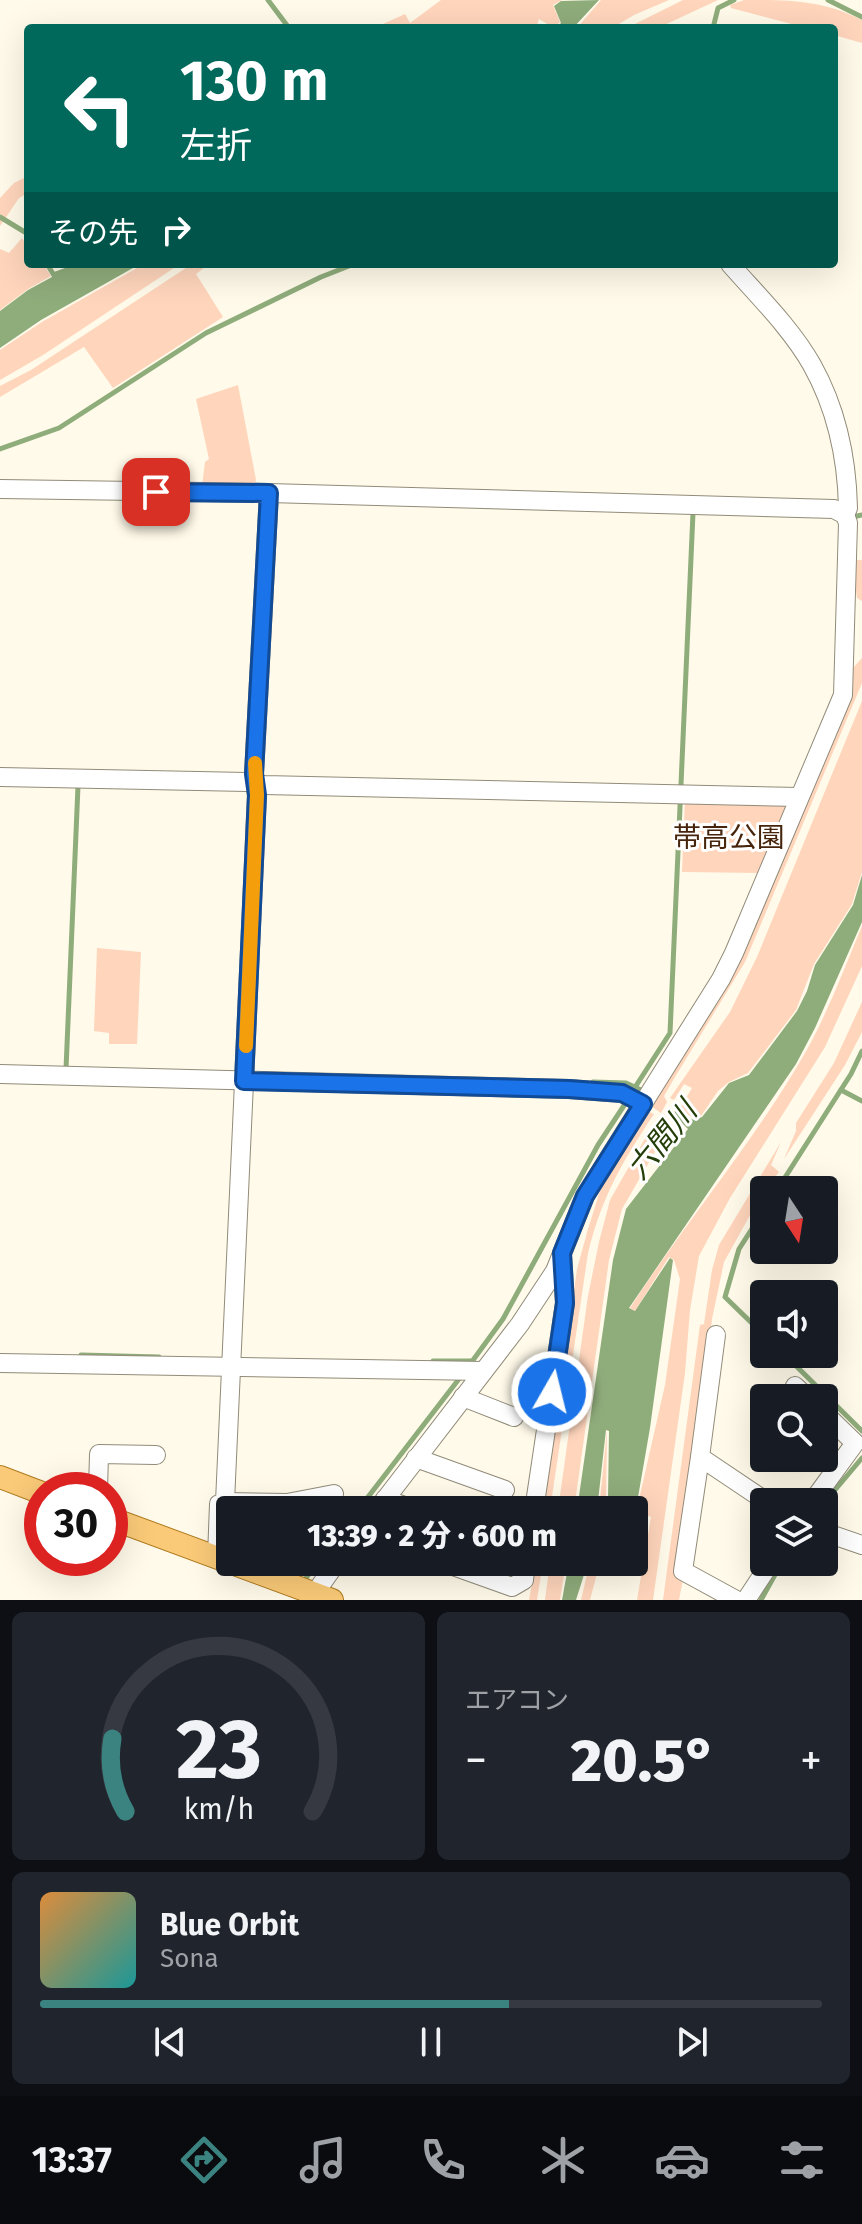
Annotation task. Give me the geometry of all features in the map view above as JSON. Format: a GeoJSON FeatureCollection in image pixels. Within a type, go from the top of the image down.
{"type":"FeatureCollection","features":[{"type":"Feature","properties":{"kind":"main road"},"geometry":{"type":"LineString","coordinates":[[0,1477],[24,1486]]}},
{"type":"Feature","properties":{"kind":"main road"},"geometry":{"type":"LineString","coordinates":[[128,1525],[216,1557]]}},
{"type":"Feature","properties":{"kind":"main road"},"geometry":{"type":"LineString","coordinates":[[265,1576],[311,1594]]}},
{"type":"Feature","properties":{"kind":"street"},"geometry":{"type":"LineString","coordinates":[[733,268],[797,342],[826,395],[843,458],[848,508],[845,515]]}},
{"type":"Feature","properties":{"kind":"street"},"geometry":{"type":"LineString","coordinates":[[0,489],[269,499],[834,509],[845,515],[854,610],[843,695],[721,979],[634,1099],[585,1196],[555,1271],[520,1324],[471,1370],[463,1397],[387,1496]]}},
{"type":"Feature","properties":{"kind":"street"},"geometry":{"type":"LineString","coordinates":[[225,1496],[269,499]]}},
{"type":"Feature","properties":{"kind":"street"},"geometry":{"type":"LineString","coordinates":[[0,777],[799,797]]}},
{"type":"Feature","properties":{"kind":"street"},"geometry":{"type":"LineString","coordinates":[[0,1074],[245,1076],[569,1089],[634,1099]]}},
{"type":"Feature","properties":{"kind":"street"},"geometry":{"type":"LineString","coordinates":[[536,1496],[565,1303],[562,1253]]}},
{"type":"Feature","properties":{"kind":"street"},"geometry":{"type":"LineString","coordinates":[[716,1335],[683,1571],[736,1600]]}},
{"type":"Feature","properties":{"kind":"street"},"geometry":{"type":"LineString","coordinates":[[0,1363],[231,1362],[471,1370]]}},
{"type":"Feature","properties":{"kind":"street"},"geometry":{"type":"LineString","coordinates":[[463,1397],[514,1417]]}},
{"type":"Feature","properties":{"kind":"street"},"geometry":{"type":"LineString","coordinates":[[838,1427],[855,1443],[838,1466]]}},
{"type":"Feature","properties":{"kind":"street"},"geometry":{"type":"LineString","coordinates":[[98,1472],[99,1454],[156,1455]]}},
{"type":"Feature","properties":{"kind":"street"},"geometry":{"type":"LineString","coordinates":[[700,1457],[750,1491]]}},
{"type":"Feature","properties":{"kind":"street"},"geometry":{"type":"LineString","coordinates":[[416,1458],[505,1490]]}},
{"type":"Feature","properties":{"kind":"street"},"geometry":{"type":"LineString","coordinates":[[324,1496],[334,1494]]}},
{"type":"Feature","properties":{"kind":"street"},"geometry":{"type":"LineString","coordinates":[[838,1537],[862,1545]]}},
{"type":"Feature","properties":{"kind":"street"},"geometry":{"type":"LineString","coordinates":[[311,1594],[326,1576]]}},
{"type":"Feature","properties":{"kind":"street"},"geometry":{"type":"LineString","coordinates":[[481,1576],[512,1587],[524,1580],[524,1576]]}},
{"type":"Feature","properties":{"kind":"street"},"geometry":{"type":"LineString","coordinates":[[746,1600],[762,1576]]}},
{"type":"Feature","properties":{"kind":"green space"},"geometry":{"type":"Polygon","coordinates":[[[441,0],[562,0],[553,5],[560,22],[558,24],[547,24],[539,19],[537,24],[383,24],[405,14],[410,23],[441,0]]]}},
{"type":"Feature","properties":{"kind":"green space"},"geometry":{"type":"Polygon","coordinates":[[[601,0],[669,0],[619,24],[580,24],[601,0]]]}},
{"type":"Feature","properties":{"kind":"green space"},"geometry":{"type":"Polygon","coordinates":[[[683,0],[718,0],[667,24],[635,24],[683,0]]]}},
{"type":"Feature","properties":{"kind":"green space"},"geometry":{"type":"Polygon","coordinates":[[[744,0],[776,0],[833,8],[862,20],[862,43],[838,36],[838,24],[792,24],[731,8],[730,5],[744,0]]]}},
{"type":"Feature","properties":{"kind":"green space"},"geometry":{"type":"Polygon","coordinates":[[[24,178],[24,195],[0,226],[0,198],[14,183],[24,178]]]}},
{"type":"Feature","properties":{"kind":"green space"},"geometry":{"type":"Polygon","coordinates":[[[22,238],[24,268],[46,268],[51,276],[0,310],[0,249],[9,253],[22,238]]]}},
{"type":"Feature","properties":{"kind":"green space"},"geometry":{"type":"Polygon","coordinates":[[[137,268],[174,268],[0,380],[0,350],[42,322],[137,268]]]}},
{"type":"Feature","properties":{"kind":"green space"},"geometry":{"type":"Polygon","coordinates":[[[186,268],[204,268],[196,274],[223,317],[113,388],[84,347],[0,397],[0,386],[31,370],[186,268]]]}},
{"type":"Feature","properties":{"kind":"green space"},"geometry":{"type":"Polygon","coordinates":[[[238,385],[256,480],[254,486],[202,486],[205,462],[209,459],[196,399],[238,385]]]}},
{"type":"Feature","properties":{"kind":"green space"},"geometry":{"type":"Polygon","coordinates":[[[852,560],[862,560],[862,601],[857,598],[852,560]]]}},
{"type":"Feature","properties":{"kind":"green space"},"geometry":{"type":"Polygon","coordinates":[[[862,658],[862,683],[745,962],[664,1096],[667,1102],[661,1113],[651,1106],[673,1071],[852,669],[862,658]]]}},
{"type":"Feature","properties":{"kind":"green space"},"geometry":{"type":"Polygon","coordinates":[[[862,701],[862,872],[852,904],[814,964],[796,1010],[748,1073],[718,1091],[701,1116],[694,1118],[679,1110],[692,1088],[684,1084],[674,1100],[670,1098],[730,1012],[757,957],[862,701]]]}},
{"type":"Feature","properties":{"kind":"green space","name":"帯高公園"},"geometry":{"type":"Polygon","coordinates":[[[685,800],[788,803],[760,873],[682,872],[685,800]]]}},
{"type":"Feature","properties":{"kind":"green space"},"geometry":{"type":"Polygon","coordinates":[[[862,926],[862,966],[825,1047],[730,1198],[699,1256],[653,1600],[637,1600],[641,1576],[648,1576],[651,1517],[648,1516],[648,1496],[640,1496],[665,1385],[680,1279],[674,1260],[669,1257],[635,1311],[630,1308],[760,1124],[801,1060],[826,1011],[862,926]]]}},
{"type":"Feature","properties":{"kind":"green space"},"geometry":{"type":"Polygon","coordinates":[[[97,948],[141,952],[137,1044],[109,1044],[109,1033],[94,1031],[97,948]]]}},
{"type":"Feature","properties":{"kind":"green space"},"geometry":{"type":"Polygon","coordinates":[[[862,1002],[862,1032],[845,1065],[784,1159],[796,1131],[796,1123],[834,1063],[862,1002]]]}},
{"type":"Feature","properties":{"kind":"green space"},"geometry":{"type":"Polygon","coordinates":[[[647,1111],[654,1114],[614,1180],[588,1253],[552,1496],[546,1496],[577,1269],[599,1194],[613,1163],[647,1111]]]}},
{"type":"Feature","properties":{"kind":"green space"},"geometry":{"type":"Polygon","coordinates":[[[647,1135],[660,1143],[622,1209],[609,1260],[576,1496],[560,1496],[588,1296],[610,1200],[647,1135]]]}},
{"type":"Feature","properties":{"kind":"green space"},"geometry":{"type":"Polygon","coordinates":[[[781,1142],[771,1165],[779,1172],[776,1176],[761,1176],[781,1142]]]}},
{"type":"Feature","properties":{"kind":"green space"},"geometry":{"type":"Polygon","coordinates":[[[750,1194],[750,1215],[724,1262],[712,1319],[679,1600],[663,1600],[700,1325],[704,1324],[719,1245],[750,1194]]]}},
{"type":"Feature","properties":{"kind":"green space"},"geometry":{"type":"Polygon","coordinates":[[[607,1430],[606,1496],[600,1496],[607,1430]]]}},
{"type":"Feature","properties":{"kind":"green space"},"geometry":{"type":"Polygon","coordinates":[[[533,1576],[541,1576],[537,1600],[529,1600],[533,1576]]]}},
{"type":"Feature","properties":{"kind":"green space"},"geometry":{"type":"Polygon","coordinates":[[[548,1576],[564,1576],[560,1600],[545,1600],[548,1576]]]}},
{"type":"Feature","properties":{"kind":"green space"},"geometry":{"type":"Polygon","coordinates":[[[587,1576],[596,1576],[590,1600],[581,1600],[587,1576]]]}},
{"type":"Feature","properties":{"kind":"shaded area"},"geometry":{"type":"Polygon","coordinates":[[[599,0],[577,24],[560,24],[554,6],[561,1],[599,0]]]}},
{"type":"Feature","properties":{"kind":"shaded area"},"geometry":{"type":"Polygon","coordinates":[[[65,268],[133,268],[41,320],[0,348],[0,311],[52,277],[54,272],[65,268]]]}},
{"type":"Feature","properties":{"kind":"shaded area"},"geometry":{"type":"Polygon","coordinates":[[[862,875],[862,922],[796,1064],[629,1308],[635,1311],[670,1258],[673,1260],[638,1496],[608,1496],[609,1431],[606,1430],[599,1496],[579,1496],[613,1260],[626,1209],[688,1129],[673,1114],[675,1111],[694,1120],[702,1117],[729,1083],[749,1075],[797,1011],[815,965],[853,905],[862,875]]]}},
{"type":"Feature","properties":{"kind":"shaded area"},"geometry":{"type":"Polygon","coordinates":[[[566,1576],[584,1576],[576,1600],[562,1600],[566,1576]]]}},
{"type":"Feature","properties":{"kind":"waterway"},"geometry":{"type":"LineString","coordinates":[[268,0],[286,24]]}},
{"type":"Feature","properties":{"kind":"waterway"},"geometry":{"type":"LineString","coordinates":[[714,24],[718,8],[734,0]]}},
{"type":"Feature","properties":{"kind":"waterway"},"geometry":{"type":"LineString","coordinates":[[828,0],[862,17]]}},
{"type":"Feature","properties":{"kind":"waterway"},"geometry":{"type":"LineString","coordinates":[[0,217],[24,232]]}},
{"type":"Feature","properties":{"kind":"waterway"},"geometry":{"type":"LineString","coordinates":[[49,268],[55,277]]}},
{"type":"Feature","properties":{"kind":"waterway"},"geometry":{"type":"LineString","coordinates":[[0,449],[59,428],[206,333],[344,268]]}},
{"type":"Feature","properties":{"kind":"waterway"},"geometry":{"type":"LineString","coordinates":[[632,1092],[670,1033],[693,513]]}},
{"type":"Feature","properties":{"kind":"waterway"},"geometry":{"type":"LineString","coordinates":[[857,516],[862,515]]}},
{"type":"Feature","properties":{"kind":"waterway"},"geometry":{"type":"LineString","coordinates":[[66,1069],[78,786]]}},
{"type":"Feature","properties":{"kind":"waterway"},"geometry":{"type":"LineString","coordinates":[[786,1176],[851,1074],[862,1051]]}},
{"type":"Feature","properties":{"kind":"waterway"},"geometry":{"type":"LineString","coordinates":[[593,1082],[626,1083],[641,1090]]}},
{"type":"Feature","properties":{"kind":"waterway"},"geometry":{"type":"LineString","coordinates":[[841,1090],[862,1101]]}},
{"type":"Feature","properties":{"kind":"waterway"},"geometry":{"type":"LineString","coordinates":[[468,1367],[503,1319],[598,1145],[627,1101]]}},
{"type":"Feature","properties":{"kind":"waterway"},"geometry":{"type":"LineString","coordinates":[[750,1232],[739,1249],[725,1297],[750,1321]]}},
{"type":"Feature","properties":{"kind":"waterway"},"geometry":{"type":"LineString","coordinates":[[81,1355],[159,1357]]}},
{"type":"Feature","properties":{"kind":"waterway"},"geometry":{"type":"LineString","coordinates":[[433,1361],[471,1361]]}},
{"type":"Feature","properties":{"kind":"waterway"},"geometry":{"type":"LineString","coordinates":[[798,1368],[862,1431]]}},
{"type":"Feature","properties":{"kind":"waterway"},"geometry":{"type":"LineString","coordinates":[[369,1496],[462,1375]]}},
{"type":"Feature","properties":{"kind":"waterway"},"geometry":{"type":"LineString","coordinates":[[837,1488],[862,1458]]}},
{"type":"Feature","properties":{"kind":"waterway"},"geometry":{"type":"LineString","coordinates":[[303,1582],[308,1576]]}},
{"type":"Feature","properties":{"kind":"waterway"},"geometry":{"type":"LineString","coordinates":[[761,1600],[774,1576]]}},
{"type":"Feature","properties":{"kind":"slow traffic"},"geometry":{"type":"LineString","coordinates":[[246,1046],[257,795],[255,763]]}},
{"type":"Feature","properties":{"kind":"route"},"geometry":{"type":"LineString","coordinates":[[156,492],[269,493],[254,774],[257,795],[244,1081],[569,1089],[622,1093],[643,1104],[585,1196],[562,1253],[566,1277],[565,1303],[552,1392]]}},
{"type":"Feature","properties":{"kind":"water label","name":"六間川"},"geometry":{"type":"Point","coordinates":[662,1140]}}]}
